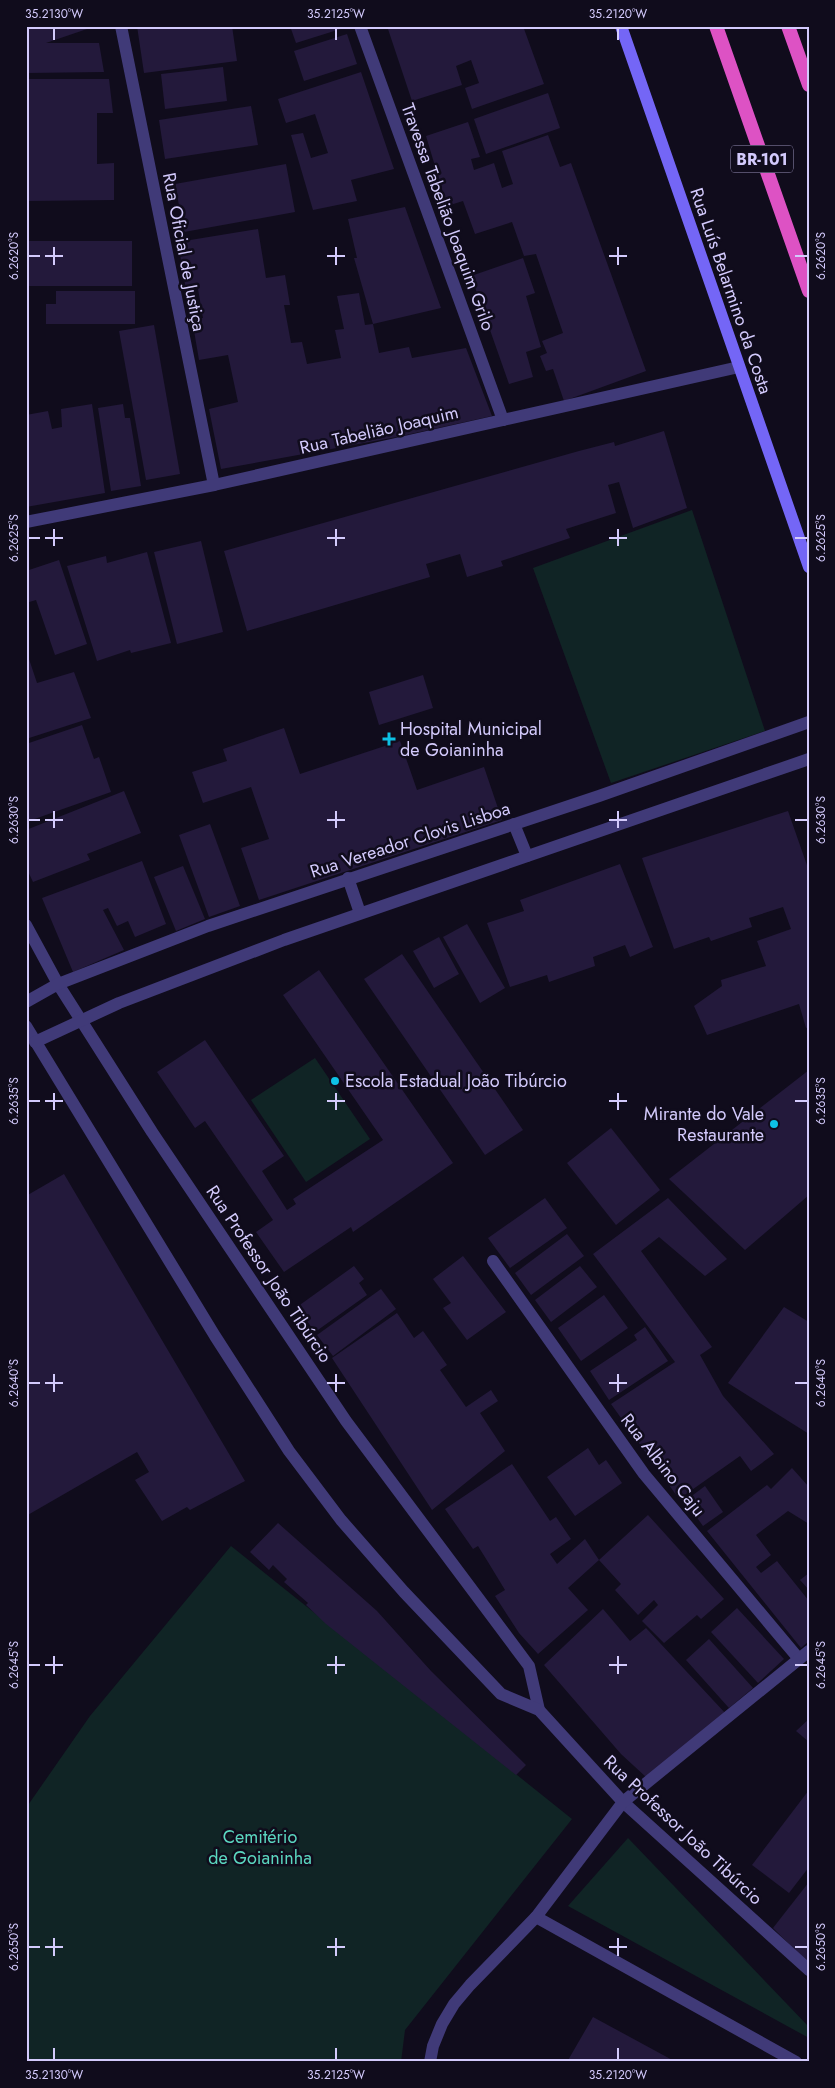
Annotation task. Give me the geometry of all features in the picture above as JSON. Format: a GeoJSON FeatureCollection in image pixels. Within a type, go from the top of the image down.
{"type":"FeatureCollection","features":[{"type":"Feature","properties":{"kind":"highway","name":"BR-101"},"geometry":{"type":"LineString","coordinates":[[716,26],[809,291]]}},
{"type":"Feature","properties":{"kind":"highway"},"geometry":{"type":"LineString","coordinates":[[788,26],[809,85]]}},
{"type":"Feature","properties":{"kind":"main road","name":"Rua Luís Belarmino da Costa"},"geometry":{"type":"LineString","coordinates":[[621,26],[809,567]]}},
{"type":"Feature","properties":{"kind":"street","name":"Rua Oficial de Justiça"},"geometry":{"type":"LineString","coordinates":[[121,26],[214,485]]}},
{"type":"Feature","properties":{"kind":"street","name":"Travessa Tabelião Joaquim Grilo"},"geometry":{"type":"LineString","coordinates":[[360,26],[503,420]]}},
{"type":"Feature","properties":{"kind":"street","name":"Rua Tabelião Joaquim"},"geometry":{"type":"LineString","coordinates":[[26,522],[214,485],[739,367]]}},
{"type":"Feature","properties":{"kind":"street","name":"Rua Vereador Clovis Lisboa"},"geometry":{"type":"LineString","coordinates":[[26,1002],[58,984],[208,926],[599,796],[809,722]]}},
{"type":"Feature","properties":{"kind":"street"},"geometry":{"type":"LineString","coordinates":[[35,1042],[161,986],[360,913],[809,759]]}},
{"type":"Feature","properties":{"kind":"street"},"geometry":{"type":"LineString","coordinates":[[514,824],[527,856]]}},
{"type":"Feature","properties":{"kind":"street"},"geometry":{"type":"LineString","coordinates":[[348,878],[360,913]]}},
{"type":"Feature","properties":{"kind":"street","name":"Rua Professor João Tibúrcio"},"geometry":{"type":"LineString","coordinates":[[26,925],[58,984],[152,1132],[346,1421],[530,1666],[539,1710]]}},
{"type":"Feature","properties":{"kind":"street","name":"Rua Professor João Tibúrcio"},"geometry":{"type":"LineString","coordinates":[[26,1026],[215,1336],[289,1451],[317,1490],[380,1565],[501,1694],[539,1710],[623,1802],[809,1970]]}},
{"type":"Feature","properties":{"kind":"street","name":"Rua Albino Caju"},"geometry":{"type":"LineString","coordinates":[[493,1261],[644,1474],[804,1655]]}},
{"type":"Feature","properties":{"kind":"street"},"geometry":{"type":"LineString","coordinates":[[430,2062],[433,2046],[442,2024],[454,2004],[536,1917],[623,1802],[804,1655]]}},
{"type":"Feature","properties":{"kind":"street"},"geometry":{"type":"LineString","coordinates":[[536,1917],[796,2062]]}},
{"type":"Feature","properties":{"kind":"green space"},"geometry":{"type":"Polygon","coordinates":[[[692,510],[765,731],[611,783],[533,568],[692,510]]]}},
{"type":"Feature","properties":{"kind":"green space"},"geometry":{"type":"Polygon","coordinates":[[[315,1058],[370,1139],[306,1182],[251,1100],[315,1058]]]}},
{"type":"Feature","properties":{"kind":"green space","name":"Cemitério de Goianinha"},"geometry":{"type":"Polygon","coordinates":[[[231,1546],[572,1819],[405,2030],[401,2062],[26,2062],[26,1808],[90,1716],[231,1546]]]}},
{"type":"Feature","properties":{"kind":"green space"},"geometry":{"type":"Polygon","coordinates":[[[628,1838],[809,2027],[809,2038],[568,1906],[628,1838]]]}},
{"type":"Feature","properties":{"kind":"building"},"geometry":{"type":"Polygon","coordinates":[[[26,26],[86,26],[87,29],[46,43],[99,43],[104,72],[26,73],[26,26]]]}},
{"type":"Feature","properties":{"kind":"building"},"geometry":{"type":"Polygon","coordinates":[[[137,26],[197,26],[197,28],[232,26],[237,61],[144,73],[137,26]]]}},
{"type":"Feature","properties":{"kind":"building"},"geometry":{"type":"Polygon","coordinates":[[[290,26],[347,26],[347,27],[296,43],[290,26]]]}},
{"type":"Feature","properties":{"kind":"building"},"geometry":{"type":"Polygon","coordinates":[[[387,26],[523,26],[544,84],[472,109],[465,88],[479,83],[471,60],[456,66],[462,85],[412,101],[387,26]]]}},
{"type":"Feature","properties":{"kind":"building"},"geometry":{"type":"Polygon","coordinates":[[[347,34],[357,64],[304,81],[294,51],[347,34]]]}},
{"type":"Feature","properties":{"kind":"building"},"geometry":{"type":"Polygon","coordinates":[[[223,67],[227,101],[165,109],[161,74],[223,67]]]}},
{"type":"Feature","properties":{"kind":"building"},"geometry":{"type":"Polygon","coordinates":[[[361,72],[394,169],[351,180],[357,201],[313,210],[291,135],[303,133],[311,158],[328,153],[315,114],[286,123],[278,99],[361,72]]]}},
{"type":"Feature","properties":{"kind":"building"},"geometry":{"type":"Polygon","coordinates":[[[26,79],[109,79],[113,113],[97,113],[97,164],[114,163],[114,200],[27,201],[26,79]]]}},
{"type":"Feature","properties":{"kind":"building"},"geometry":{"type":"Polygon","coordinates":[[[548,93],[560,128],[486,154],[474,119],[548,93]]]}},
{"type":"Feature","properties":{"kind":"building"},"geometry":{"type":"Polygon","coordinates":[[[251,106],[258,145],[165,159],[159,120],[251,106]]]}},
{"type":"Feature","properties":{"kind":"building"},"geometry":{"type":"Polygon","coordinates":[[[468,122],[480,157],[471,159],[474,170],[494,163],[502,188],[513,184],[502,151],[548,135],[560,167],[571,163],[646,371],[564,401],[553,369],[546,371],[540,356],[547,353],[542,341],[563,333],[536,254],[524,256],[512,222],[475,234],[463,201],[447,206],[426,136],[468,122]]]}},
{"type":"Feature","properties":{"kind":"building"},"geometry":{"type":"Polygon","coordinates":[[[286,164],[295,212],[184,232],[175,184],[286,164]]]}},
{"type":"Feature","properties":{"kind":"building"},"geometry":{"type":"Polygon","coordinates":[[[405,207],[441,308],[373,324],[354,258],[357,258],[348,219],[405,207]]]}},
{"type":"Feature","properties":{"kind":"building"},"geometry":{"type":"Polygon","coordinates":[[[258,229],[266,278],[285,275],[290,305],[284,305],[291,343],[302,342],[307,364],[341,358],[335,330],[344,329],[337,296],[359,293],[365,325],[373,324],[379,353],[409,347],[412,358],[466,348],[492,416],[397,437],[221,469],[209,409],[238,402],[228,355],[199,360],[192,319],[203,318],[198,289],[186,290],[178,242],[258,229]]]}},
{"type":"Feature","properties":{"kind":"building"},"geometry":{"type":"Polygon","coordinates":[[[26,241],[132,241],[132,286],[26,286],[26,241]]]}},
{"type":"Feature","properties":{"kind":"building"},"geometry":{"type":"Polygon","coordinates":[[[523,258],[535,293],[526,296],[541,347],[526,352],[533,377],[509,384],[471,276],[523,258]]]}},
{"type":"Feature","properties":{"kind":"building"},"geometry":{"type":"Polygon","coordinates":[[[56,291],[135,291],[135,324],[46,324],[46,304],[56,304],[56,291]]]}},
{"type":"Feature","properties":{"kind":"building"},"geometry":{"type":"Polygon","coordinates":[[[154,325],[180,474],[146,480],[119,331],[154,325]]]}},
{"type":"Feature","properties":{"kind":"building"},"geometry":{"type":"Polygon","coordinates":[[[92,404],[105,493],[26,507],[26,415],[48,411],[52,429],[62,427],[61,409],[92,404]]]}},
{"type":"Feature","properties":{"kind":"building"},"geometry":{"type":"Polygon","coordinates":[[[123,404],[125,418],[130,418],[141,486],[111,491],[98,408],[123,404]]]}},
{"type":"Feature","properties":{"kind":"building"},"geometry":{"type":"Polygon","coordinates":[[[664,431],[687,508],[633,528],[619,482],[608,485],[616,513],[566,529],[570,538],[501,561],[503,566],[467,577],[460,554],[426,564],[430,577],[247,631],[224,551],[579,451],[614,442],[615,446],[664,431]]]}},
{"type":"Feature","properties":{"kind":"building"},"geometry":{"type":"Polygon","coordinates":[[[201,541],[223,632],[177,644],[154,552],[201,541]]]}},
{"type":"Feature","properties":{"kind":"building"},"geometry":{"type":"Polygon","coordinates":[[[147,552],[171,643],[131,653],[130,650],[97,661],[67,566],[106,556],[107,563],[147,552]]]}},
{"type":"Feature","properties":{"kind":"building"},"geometry":{"type":"Polygon","coordinates":[[[59,560],[87,644],[55,655],[36,600],[26,603],[26,571],[59,560]]]}},
{"type":"Feature","properties":{"kind":"building"},"geometry":{"type":"Polygon","coordinates":[[[26,650],[37,683],[74,672],[91,718],[26,739],[26,650]]]}},
{"type":"Feature","properties":{"kind":"building"},"geometry":{"type":"Polygon","coordinates":[[[423,675],[433,708],[379,725],[369,692],[423,675]]]}},
{"type":"Feature","properties":{"kind":"building"},"geometry":{"type":"Polygon","coordinates":[[[82,725],[94,759],[99,757],[111,792],[26,822],[26,744],[82,725]]]}},
{"type":"Feature","properties":{"kind":"building"},"geometry":{"type":"Polygon","coordinates":[[[284,728],[300,774],[400,741],[417,790],[484,767],[502,820],[259,900],[241,848],[269,839],[251,787],[203,803],[192,772],[227,761],[223,749],[284,728]]]}},
{"type":"Feature","properties":{"kind":"building"},"geometry":{"type":"Polygon","coordinates":[[[124,791],[141,833],[87,854],[90,860],[33,882],[26,867],[26,830],[124,791]]]}},
{"type":"Feature","properties":{"kind":"building"},"geometry":{"type":"Polygon","coordinates":[[[788,811],[809,871],[809,1027],[806,1028],[799,1004],[707,1035],[694,1006],[722,986],[721,980],[766,966],[757,941],[791,929],[783,907],[749,918],[752,927],[711,941],[709,937],[674,949],[642,858],[788,811]]]}},
{"type":"Feature","properties":{"kind":"building"},"geometry":{"type":"Polygon","coordinates":[[[210,824],[240,906],[209,917],[179,835],[210,824]]]}},
{"type":"Feature","properties":{"kind":"building"},"geometry":{"type":"Polygon","coordinates":[[[142,861],[166,924],[135,937],[128,921],[117,926],[108,908],[103,910],[124,950],[73,972],[42,898],[142,861]]]}},
{"type":"Feature","properties":{"kind":"building"},"geometry":{"type":"Polygon","coordinates":[[[620,864],[653,947],[630,957],[625,945],[593,957],[595,966],[549,982],[547,975],[510,987],[487,923],[524,911],[520,900],[620,864]]]}},
{"type":"Feature","properties":{"kind":"building"},"geometry":{"type":"Polygon","coordinates":[[[183,866],[205,919],[176,931],[154,877],[183,866]]]}},
{"type":"Feature","properties":{"kind":"building"},"geometry":{"type":"Polygon","coordinates":[[[467,924],[505,988],[480,1003],[443,937],[467,924]]]}},
{"type":"Feature","properties":{"kind":"building"},"geometry":{"type":"Polygon","coordinates":[[[439,937],[459,974],[434,988],[413,951],[439,937]]]}},
{"type":"Feature","properties":{"kind":"building"},"geometry":{"type":"Polygon","coordinates":[[[402,954],[523,1130],[485,1155],[364,979],[402,954]]]}},
{"type":"Feature","properties":{"kind":"building"},"geometry":{"type":"Polygon","coordinates":[[[319,970],[453,1163],[353,1232],[351,1227],[284,1272],[256,1232],[273,1220],[205,1121],[195,1128],[157,1072],[205,1040],[284,1156],[262,1171],[287,1210],[296,1204],[293,1199],[383,1140],[283,995],[319,970]]]}},
{"type":"Feature","properties":{"kind":"building","name":"Mirante do Vale Restaurante"},"geometry":{"type":"Polygon","coordinates":[[[809,1070],[809,1195],[745,1250],[669,1179],[809,1070]]]}},
{"type":"Feature","properties":{"kind":"building"},"geometry":{"type":"Polygon","coordinates":[[[611,1128],[660,1190],[616,1225],[567,1163],[611,1128]]]}},
{"type":"Feature","properties":{"kind":"building"},"geometry":{"type":"Polygon","coordinates":[[[64,1174],[245,1481],[190,1510],[187,1507],[162,1521],[135,1480],[149,1472],[137,1452],[26,1516],[26,1196],[64,1174]]]}},
{"type":"Feature","properties":{"kind":"building"},"geometry":{"type":"Polygon","coordinates":[[[545,1198],[567,1228],[510,1268],[488,1238],[545,1198]]]}},
{"type":"Feature","properties":{"kind":"building"},"geometry":{"type":"Polygon","coordinates":[[[668,1198],[727,1259],[705,1276],[659,1237],[641,1251],[712,1347],[700,1355],[723,1396],[774,1454],[751,1471],[740,1456],[679,1499],[611,1404],[675,1362],[593,1254],[668,1198]]]}},
{"type":"Feature","properties":{"kind":"building"},"geometry":{"type":"Polygon","coordinates":[[[567,1234],[584,1256],[531,1295],[515,1273],[567,1234]]]}},
{"type":"Feature","properties":{"kind":"building"},"geometry":{"type":"Polygon","coordinates":[[[463,1256],[506,1312],[467,1340],[443,1308],[451,1303],[433,1279],[463,1256]]]}},
{"type":"Feature","properties":{"kind":"building"},"geometry":{"type":"Polygon","coordinates":[[[354,1266],[364,1279],[359,1283],[367,1295],[315,1332],[297,1307],[354,1266]]]}},
{"type":"Feature","properties":{"kind":"building"},"geometry":{"type":"Polygon","coordinates":[[[580,1266],[597,1287],[551,1322],[535,1300],[580,1266]]]}},
{"type":"Feature","properties":{"kind":"building"},"geometry":{"type":"Polygon","coordinates":[[[381,1289],[396,1309],[333,1356],[317,1335],[381,1289]]]}},
{"type":"Feature","properties":{"kind":"building"},"geometry":{"type":"Polygon","coordinates":[[[604,1295],[628,1328],[581,1361],[558,1328],[604,1295]]]}},
{"type":"Feature","properties":{"kind":"building"},"geometry":{"type":"Polygon","coordinates":[[[784,1307],[809,1322],[809,1434],[728,1383],[784,1307]]]}},
{"type":"Feature","properties":{"kind":"building"},"geometry":{"type":"Polygon","coordinates":[[[397,1313],[414,1338],[423,1331],[447,1365],[440,1370],[466,1407],[491,1390],[498,1401],[480,1413],[505,1451],[432,1510],[332,1358],[397,1313]]]}},
{"type":"Feature","properties":{"kind":"building"},"geometry":{"type":"Polygon","coordinates":[[[645,1327],[668,1361],[609,1400],[590,1371],[637,1340],[634,1335],[645,1327]]]}},
{"type":"Feature","properties":{"kind":"building"},"geometry":{"type":"Polygon","coordinates":[[[588,1448],[599,1465],[606,1460],[622,1483],[575,1516],[547,1477],[588,1448]]]}},
{"type":"Feature","properties":{"kind":"building"},"geometry":{"type":"Polygon","coordinates":[[[512,1464],[550,1521],[556,1517],[571,1539],[550,1554],[557,1564],[585,1539],[599,1560],[568,1588],[588,1610],[538,1654],[519,1633],[495,1596],[505,1590],[478,1546],[473,1549],[445,1509],[512,1464]]]}},
{"type":"Feature","properties":{"kind":"building"},"geometry":{"type":"Polygon","coordinates":[[[792,1468],[809,1487],[809,1524],[788,1511],[756,1535],[771,1555],[756,1567],[761,1573],[777,1561],[809,1601],[809,1641],[801,1648],[707,1531],[767,1485],[771,1489],[792,1468]]]}},
{"type":"Feature","properties":{"kind":"building"},"geometry":{"type":"Polygon","coordinates":[[[705,1486],[723,1512],[703,1526],[685,1501],[705,1486]]]}},
{"type":"Feature","properties":{"kind":"building"},"geometry":{"type":"Polygon","coordinates":[[[648,1515],[724,1599],[701,1619],[697,1615],[664,1643],[642,1621],[658,1605],[654,1600],[638,1615],[615,1590],[621,1584],[599,1560],[648,1515]]]}},
{"type":"Feature","properties":{"kind":"building"},"geometry":{"type":"Polygon","coordinates":[[[278,1523],[377,1611],[431,1671],[526,1765],[516,1775],[326,1624],[306,1605],[308,1603],[284,1582],[287,1579],[273,1565],[269,1570],[250,1552],[278,1523]]]}},
{"type":"Feature","properties":{"kind":"building"},"geometry":{"type":"Polygon","coordinates":[[[809,1573],[809,1590],[800,1580],[809,1573]]]}},
{"type":"Feature","properties":{"kind":"building"},"geometry":{"type":"Polygon","coordinates":[[[737,1608],[784,1659],[758,1683],[711,1632],[737,1608]]]}},
{"type":"Feature","properties":{"kind":"building"},"geometry":{"type":"Polygon","coordinates":[[[603,1609],[630,1641],[646,1628],[726,1714],[646,1777],[621,1754],[544,1665],[603,1609]]]}},
{"type":"Feature","properties":{"kind":"building"},"geometry":{"type":"Polygon","coordinates":[[[709,1639],[753,1688],[729,1708],[686,1660],[709,1639]]]}},
{"type":"Feature","properties":{"kind":"building"},"geometry":{"type":"Polygon","coordinates":[[[809,1719],[809,1742],[796,1731],[809,1719]]]}},
{"type":"Feature","properties":{"kind":"building"},"geometry":{"type":"Polygon","coordinates":[[[809,1790],[809,1867],[789,1893],[752,1865],[809,1790]]]}},
{"type":"Feature","properties":{"kind":"building"},"geometry":{"type":"Polygon","coordinates":[[[809,1882],[809,1964],[773,1928],[809,1882]]]}},
{"type":"Feature","properties":{"kind":"building"},"geometry":{"type":"Polygon","coordinates":[[[593,2017],[652,2049],[676,2062],[567,2062],[593,2017]]]}},
{"type":"Feature","properties":{"kind":"place","name":"Hospital Municipal de Goianinha"},"geometry":{"type":"Point","coordinates":[389,739]}},
{"type":"Feature","properties":{"kind":"place","name":"Escola Estadual João Tibúrcio"},"geometry":{"type":"Point","coordinates":[335,1081]}},
{"type":"Feature","properties":{"kind":"place","name":"Mirante do Vale Restaurante"},"geometry":{"type":"Point","coordinates":[774,1124]}}]}
